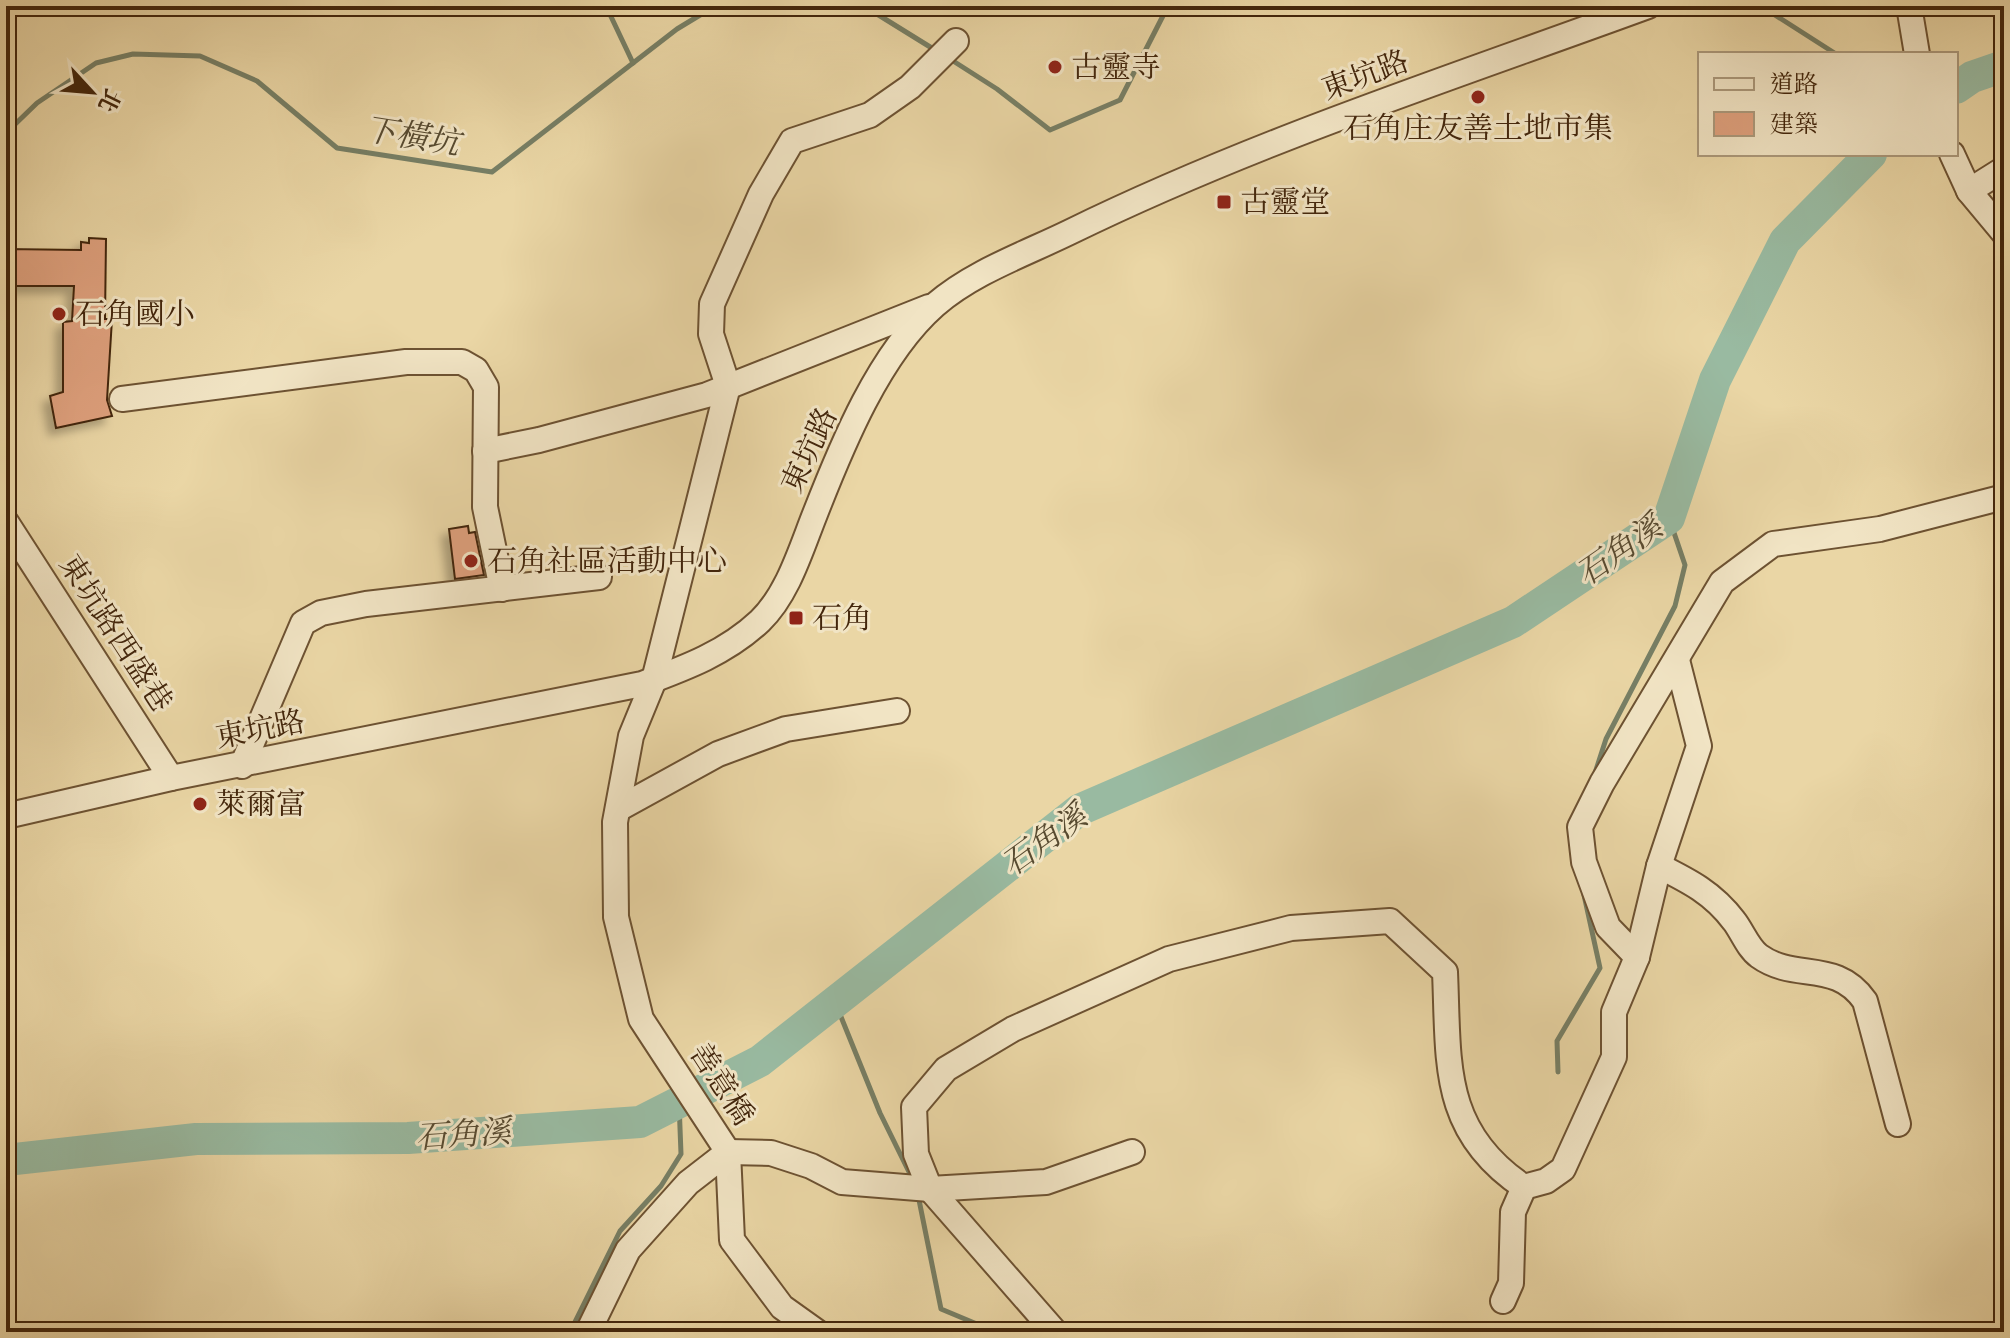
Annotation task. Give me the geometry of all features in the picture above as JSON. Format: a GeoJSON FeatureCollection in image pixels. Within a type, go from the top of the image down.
{"type":"FeatureCollection","features":[{"type":"Feature","properties":{"kind":"street","name":"東坑路"},"geometry":{"type":"LineString","coordinates":[[6,816],[171,778],[654,680],[704,661],[759,622],[775,604],[827,483],[881,371],[905,337],[935,305],[968,281],[1110,212],[1345,115],[1648,6]]}},
{"type":"Feature","properties":{"kind":"street"},"geometry":{"type":"LineString","coordinates":[[1909,6],[1917,52]]}},
{"type":"Feature","properties":{"kind":"street"},"geometry":{"type":"LineString","coordinates":[[728,386],[711,334],[712,304],[761,194],[792,141],[870,115],[910,87],[953,43]]}},
{"type":"Feature","properties":{"kind":"street"},"geometry":{"type":"LineString","coordinates":[[1955,161],[1969,191],[2004,233]]}},
{"type":"Feature","properties":{"kind":"street"},"geometry":{"type":"LineString","coordinates":[[1969,191],[2004,169]]}},
{"type":"Feature","properties":{"kind":"street"},"geometry":{"type":"LineString","coordinates":[[485,451],[554,436],[728,386],[935,305]]}},
{"type":"Feature","properties":{"kind":"street"},"geometry":{"type":"LineString","coordinates":[[122,399],[406,362],[462,362],[476,370],[486,387],[485,507],[502,589]]}},
{"type":"Feature","properties":{"kind":"street","name":"善意橋"},"geometry":{"type":"LineString","coordinates":[[728,386],[654,680],[631,736],[618,809],[616,917],[641,1019],[728,1152]]}},
{"type":"Feature","properties":{"kind":"street"},"geometry":{"type":"LineString","coordinates":[[1637,957],[1608,927],[1584,862],[1580,827],[1602,783],[1722,582],[1773,544],[1880,529],[2004,497]]}},
{"type":"Feature","properties":{"kind":"street","name":"東坑路西盛巷"},"geometry":{"type":"LineString","coordinates":[[6,522],[171,778]]}},
{"type":"Feature","properties":{"kind":"street"},"geometry":{"type":"LineString","coordinates":[[242,766],[303,623],[321,613],[366,604],[599,577]]}},
{"type":"Feature","properties":{"kind":"street"},"geometry":{"type":"LineString","coordinates":[[1055,1332],[930,1189],[916,1154],[914,1107],[946,1069],[1013,1029],[1169,959],[1291,928],[1390,921],[1445,972],[1455,1106],[1476,1143],[1498,1170],[1524,1187],[1546,1181],[1563,1169],[1614,1057],[1614,1012],[1637,957],[1659,866],[1699,746],[1677,660]]}},
{"type":"Feature","properties":{"kind":"street"},"geometry":{"type":"LineString","coordinates":[[618,809],[718,754],[786,729],[897,711]]}},
{"type":"Feature","properties":{"kind":"street"},"geometry":{"type":"LineString","coordinates":[[1659,866],[1706,890],[1734,920],[1757,955],[1783,968],[1832,975],[1854,985],[1865,1001],[1898,1124]]}},
{"type":"Feature","properties":{"kind":"street"},"geometry":{"type":"LineString","coordinates":[[728,1152],[732,1240],[782,1307],[817,1332]]}},
{"type":"Feature","properties":{"kind":"street"},"geometry":{"type":"LineString","coordinates":[[588,1332],[628,1250],[688,1183],[728,1152],[771,1153],[811,1166],[842,1182],[930,1189],[1046,1182],[1132,1152]]}},
{"type":"Feature","properties":{"kind":"street"},"geometry":{"type":"LineString","coordinates":[[1503,1301],[1511,1283],[1513,1212],[1524,1187]]}},
{"type":"Feature","properties":{"kind":"building"},"geometry":{"type":"Polygon","coordinates":[[[89,238],[106,239],[105,319],[112,319],[107,400],[112,416],[56,428],[50,396],[63,392],[63,322],[72,321],[74,286],[6,286],[6,249],[81,250],[81,242],[89,243],[89,238]]]}},
{"type":"Feature","properties":{"kind":"building","name":"石角社區活動中心"},"geometry":{"type":"Polygon","coordinates":[[[468,526],[469,533],[475,532],[484,575],[455,579],[449,529],[468,526]]]}},
{"type":"Feature","properties":{"kind":"waterway"},"geometry":{"type":"LineString","coordinates":[[606,6],[633,63]]}},
{"type":"Feature","properties":{"kind":"waterway","name":"下橫坑"},"geometry":{"type":"LineString","coordinates":[[6,133],[37,103],[96,63],[133,54],[200,56],[257,81],[337,148],[492,172],[677,29],[715,6]]}},
{"type":"Feature","properties":{"kind":"waterway","name":"下橫坑"},"geometry":{"type":"LineString","coordinates":[[864,6],[935,50]]}},
{"type":"Feature","properties":{"kind":"waterway","name":"下橫坑"},"geometry":{"type":"LineString","coordinates":[[950,59],[997,89],[1050,130],[1120,100],[1168,6]]}},
{"type":"Feature","properties":{"kind":"waterway","name":"下橫坑"},"geometry":{"type":"LineString","coordinates":[[1761,6],[1833,52]]}},
{"type":"Feature","properties":{"kind":"waterway","name":"石角溪"},"geometry":{"type":"LineString","coordinates":[[1958,87],[1972,77],[2004,66]]}},
{"type":"Feature","properties":{"kind":"waterway","name":"石角溪"},"geometry":{"type":"LineString","coordinates":[[6,1160],[196,1139],[408,1138],[640,1122],[760,1061],[1079,810],[1513,622],[1669,518],[1715,380],[1785,241],[1869,156]]}},
{"type":"Feature","properties":{"kind":"waterway"},"geometry":{"type":"LineString","coordinates":[[1595,773],[1606,739],[1675,606],[1685,565],[1669,518]]}},
{"type":"Feature","properties":{"kind":"waterway"},"geometry":{"type":"LineString","coordinates":[[1558,1072],[1557,1041],[1600,968],[1584,895]]}},
{"type":"Feature","properties":{"kind":"waterway"},"geometry":{"type":"LineString","coordinates":[[835,1002],[880,1113],[912,1178]]}},
{"type":"Feature","properties":{"kind":"waterway"},"geometry":{"type":"LineString","coordinates":[[570,1332],[620,1231],[661,1186],[681,1154],[679,1102]]}},
{"type":"Feature","properties":{"kind":"waterway"},"geometry":{"type":"LineString","coordinates":[[918,1195],[941,1309],[996,1332]]}},
{"type":"Feature","properties":{"kind":"place","name":"古靈寺"},"geometry":{"type":"Point","coordinates":[1055,67]}},
{"type":"Feature","properties":{"kind":"place","name":"石角庄友善土地市集"},"geometry":{"type":"Point","coordinates":[1478,97]}},
{"type":"Feature","properties":{"kind":"place","name":"古靈堂"},"geometry":{"type":"Point","coordinates":[1224,202]}},
{"type":"Feature","properties":{"kind":"place","name":"石角國小"},"geometry":{"type":"Point","coordinates":[59,314]}},
{"type":"Feature","properties":{"kind":"place","name":"石角社區活動中心"},"geometry":{"type":"Point","coordinates":[471,561]}},
{"type":"Feature","properties":{"kind":"place","name":"石角"},"geometry":{"type":"Point","coordinates":[796,618]}},
{"type":"Feature","properties":{"kind":"place","name":"萊爾富"},"geometry":{"type":"Point","coordinates":[200,804]}}]}
